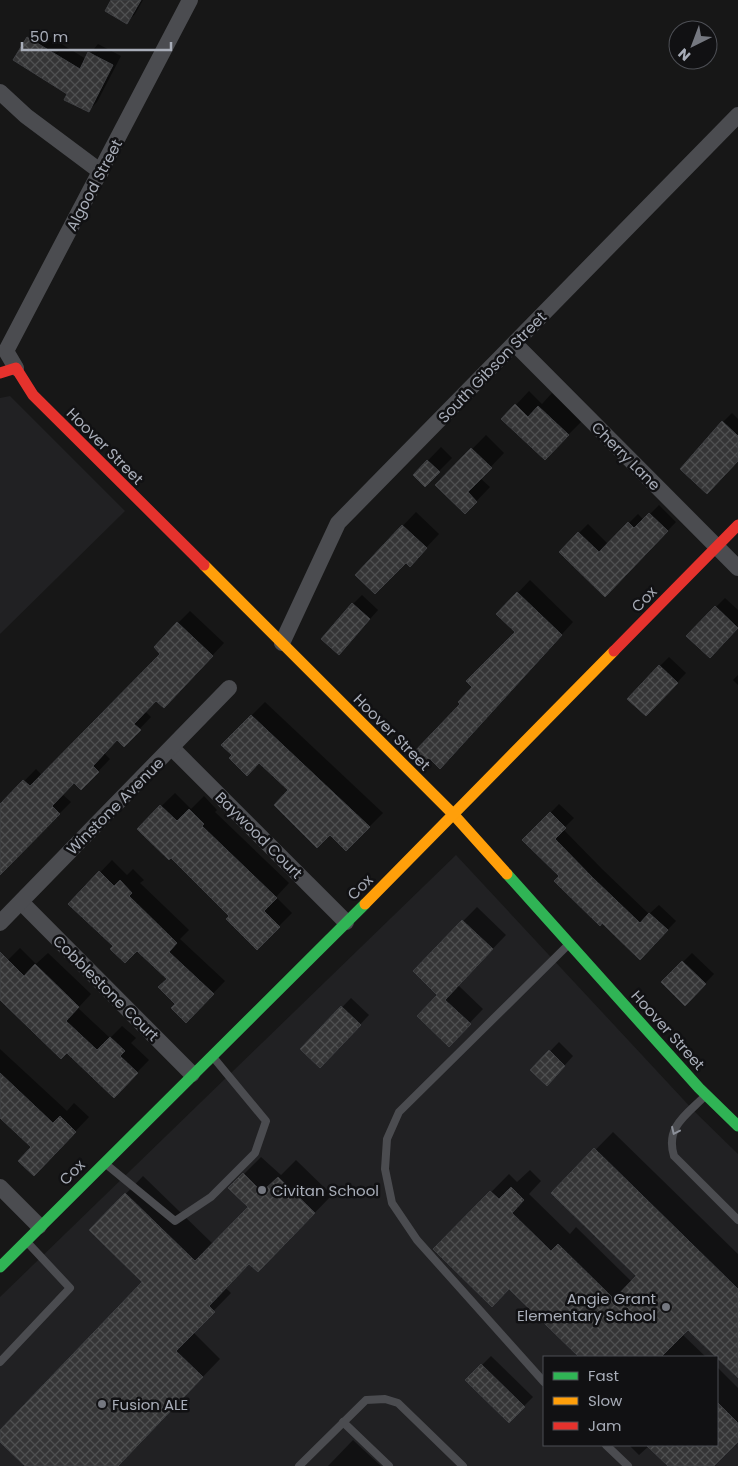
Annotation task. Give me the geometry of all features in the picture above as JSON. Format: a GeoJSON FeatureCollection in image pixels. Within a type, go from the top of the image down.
{"type":"FeatureCollection","features":[{"type":"Feature","properties":{"kind":"street","name":"Algood Street"},"geometry":{"type":"LineString","coordinates":[[16,368],[6,351],[190,0]]}},
{"type":"Feature","properties":{"kind":"street"},"geometry":{"type":"LineString","coordinates":[[0,92],[26,116],[101,172]]}},
{"type":"Feature","properties":{"kind":"street","name":"South Gibson Street"},"geometry":{"type":"LineString","coordinates":[[282,643],[338,523],[738,115]]}},
{"type":"Feature","properties":{"kind":"street","name":"Cherry Lane"},"geometry":{"type":"LineString","coordinates":[[515,344],[738,568]]}},
{"type":"Feature","properties":{"kind":"street"},"geometry":{"type":"LineString","coordinates":[[0,373],[16,368]]}},
{"type":"Feature","properties":{"kind":"street","name":"Hoover Street"},"geometry":{"type":"LineString","coordinates":[[16,368],[32,395],[454,815],[707,1095],[738,1126]]}},
{"type":"Feature","properties":{"kind":"street","name":"Cox"},"geometry":{"type":"LineString","coordinates":[[0,1268],[39,1226],[454,815],[738,525]]}},
{"type":"Feature","properties":{"kind":"street","name":"Winstone Avenue"},"geometry":{"type":"LineString","coordinates":[[0,922],[229,688]]}},
{"type":"Feature","properties":{"kind":"street","name":"Baywood Court"},"geometry":{"type":"LineString","coordinates":[[172,748],[346,922]]}},
{"type":"Feature","properties":{"kind":"street","name":"Cobblestone Court"},"geometry":{"type":"LineString","coordinates":[[20,902],[192,1074]]}},
{"type":"Feature","properties":{"kind":"street"},"geometry":{"type":"LineString","coordinates":[[0,1187],[39,1226]]}},
{"type":"Feature","properties":{"kind":"lane"},"geometry":{"type":"LineString","coordinates":[[543,1381],[417,1240],[392,1203],[384,1170],[387,1139],[399,1112],[570,944]]}},
{"type":"Feature","properties":{"kind":"lane"},"geometry":{"type":"LineString","coordinates":[[104,1163],[175,1221],[211,1197],[254,1153],[266,1121],[211,1056]]}},
{"type":"Feature","properties":{"kind":"lane"},"geometry":{"type":"LineString","coordinates":[[707,1095],[682,1118],[674,1129],[670,1143],[674,1156],[738,1220]]}},
{"type":"Feature","properties":{"kind":"lane"},"geometry":{"type":"LineString","coordinates":[[0,1362],[70,1288],[26,1240]]}},
{"type":"Feature","properties":{"kind":"lane"},"geometry":{"type":"LineString","coordinates":[[299,1466],[366,1400],[385,1398],[398,1403],[463,1466]]}},
{"type":"Feature","properties":{"kind":"lane"},"geometry":{"type":"LineString","coordinates":[[343,1422],[389,1466]]}},
{"type":"Feature","properties":{"kind":"lane"},"geometry":{"type":"LineString","coordinates":[[607,1446],[628,1466]]}},
{"type":"Feature","properties":{"kind":"shaded area"},"geometry":{"type":"Polygon","coordinates":[[[10,396],[125,511],[0,634],[0,398],[10,396]]]}},
{"type":"Feature","properties":{"kind":"shaded area"},"geometry":{"type":"Polygon","coordinates":[[[456,855],[695,1112],[738,1154],[738,1466],[0,1466],[0,1297],[456,855]]]}},
{"type":"Feature","properties":{"kind":"building"},"geometry":{"type":"Polygon","coordinates":[[[111,0],[141,0],[127,24],[105,11],[111,0]]]}},
{"type":"Feature","properties":{"kind":"building"},"geometry":{"type":"Polygon","coordinates":[[[27,37],[80,69],[88,52],[113,65],[89,112],[64,100],[67,94],[13,60],[27,37]]]}},
{"type":"Feature","properties":{"kind":"building"},"geometry":{"type":"Polygon","coordinates":[[[515,404],[528,417],[538,406],[569,435],[545,460],[501,419],[515,404]]]}},
{"type":"Feature","properties":{"kind":"building"},"geometry":{"type":"Polygon","coordinates":[[[722,421],[738,436],[738,461],[707,494],[680,469],[722,421]]]}},
{"type":"Feature","properties":{"kind":"building"},"geometry":{"type":"Polygon","coordinates":[[[471,448],[492,468],[468,492],[477,502],[465,514],[435,485],[471,448]]]}},
{"type":"Feature","properties":{"kind":"building"},"geometry":{"type":"Polygon","coordinates":[[[427,460],[440,472],[425,487],[413,475],[427,460]]]}},
{"type":"Feature","properties":{"kind":"building"},"geometry":{"type":"Polygon","coordinates":[[[649,513],[668,531],[605,597],[559,552],[578,532],[599,552],[628,522],[634,528],[649,513]]]}},
{"type":"Feature","properties":{"kind":"building"},"geometry":{"type":"Polygon","coordinates":[[[402,525],[427,548],[410,567],[406,563],[375,594],[355,575],[402,525]]]}},
{"type":"Feature","properties":{"kind":"building"},"geometry":{"type":"Polygon","coordinates":[[[517,592],[562,635],[440,769],[430,759],[425,764],[413,753],[460,704],[458,702],[472,687],[466,681],[515,632],[496,614],[517,592]]]}},
{"type":"Feature","properties":{"kind":"building"},"geometry":{"type":"Polygon","coordinates":[[[352,603],[370,619],[339,655],[321,639],[352,603]]]}},
{"type":"Feature","properties":{"kind":"building"},"geometry":{"type":"Polygon","coordinates":[[[715,606],[738,628],[710,658],[686,636],[715,606]]]}},
{"type":"Feature","properties":{"kind":"building"},"geometry":{"type":"Polygon","coordinates":[[[177,622],[213,656],[164,708],[156,701],[134,724],[141,730],[124,747],[117,740],[93,766],[99,772],[81,790],[74,783],[52,806],[60,814],[0,875],[0,804],[23,780],[30,786],[160,654],[154,647],[177,622]]]}},
{"type":"Feature","properties":{"kind":"building"},"geometry":{"type":"Polygon","coordinates":[[[659,665],[678,683],[646,716],[627,699],[659,665]]]}},
{"type":"Feature","properties":{"kind":"building"},"geometry":{"type":"Polygon","coordinates":[[[251,715],[370,827],[346,851],[330,835],[317,848],[274,805],[288,790],[259,763],[247,776],[229,758],[232,755],[221,745],[251,715]]]}},
{"type":"Feature","properties":{"kind":"building"},"geometry":{"type":"Polygon","coordinates":[[[160,805],[177,821],[189,809],[204,824],[202,826],[277,898],[264,911],[280,927],[257,950],[226,919],[229,916],[171,858],[169,860],[137,829],[160,805]]]}},
{"type":"Feature","properties":{"kind":"building"},"geometry":{"type":"Polygon","coordinates":[[[550,812],[566,828],[555,839],[593,878],[640,923],[649,913],[668,930],[640,960],[602,923],[600,926],[554,881],[559,876],[522,840],[550,812]]]}},
{"type":"Feature","properties":{"kind":"building"},"geometry":{"type":"Polygon","coordinates":[[[99,871],[114,886],[120,880],[132,893],[129,896],[177,943],[169,952],[214,994],[186,1023],[171,1008],[175,1004],[158,987],[167,979],[137,951],[125,963],[110,949],[113,946],[68,904],[99,871]]]}},
{"type":"Feature","properties":{"kind":"building"},"geometry":{"type":"Polygon","coordinates":[[[462,920],[493,949],[445,1000],[471,1024],[449,1047],[417,1016],[437,995],[413,971],[462,920]]]}},
{"type":"Feature","properties":{"kind":"building"},"geometry":{"type":"Polygon","coordinates":[[[0,952],[24,976],[35,964],[79,1007],[66,1021],[97,1050],[110,1037],[125,1051],[120,1056],[138,1073],[114,1098],[67,1053],[61,1059],[0,1000],[0,952]]]}},
{"type":"Feature","properties":{"kind":"building"},"geometry":{"type":"Polygon","coordinates":[[[682,961],[706,984],[685,1006],[661,982],[682,961]]]}},
{"type":"Feature","properties":{"kind":"building"},"geometry":{"type":"Polygon","coordinates":[[[341,1006],[361,1025],[320,1068],[300,1049],[341,1006]]]}},
{"type":"Feature","properties":{"kind":"building"},"geometry":{"type":"Polygon","coordinates":[[[549,1050],[565,1066],[547,1086],[530,1070],[549,1050]]]}},
{"type":"Feature","properties":{"kind":"building"},"geometry":{"type":"Polygon","coordinates":[[[0,1073],[53,1123],[60,1116],[76,1132],[34,1176],[18,1161],[31,1147],[0,1118],[0,1073]]]}},
{"type":"Feature","properties":{"kind":"building"},"geometry":{"type":"Polygon","coordinates":[[[594,1148],[738,1289],[738,1378],[718,1359],[718,1356],[715,1356],[688,1330],[662,1356],[578,1356],[509,1289],[492,1307],[433,1249],[490,1191],[499,1199],[511,1187],[524,1200],[512,1213],[551,1251],[558,1244],[614,1299],[636,1276],[551,1193],[594,1148]]]}},
{"type":"Feature","properties":{"kind":"building"},"geometry":{"type":"Polygon","coordinates":[[[243,1173],[262,1192],[278,1177],[315,1213],[258,1272],[249,1264],[209,1306],[215,1312],[176,1351],[203,1377],[118,1466],[25,1466],[0,1442],[0,1430],[142,1282],[89,1230],[125,1193],[195,1261],[248,1207],[228,1188],[243,1173]]]}},
{"type":"Feature","properties":{"kind":"building"},"geometry":{"type":"Polygon","coordinates":[[[481,1364],[525,1407],[509,1423],[465,1380],[481,1364]]]}},
{"type":"Feature","properties":{"kind":"building"},"geometry":{"type":"Polygon","coordinates":[[[718,1403],[738,1423],[738,1442],[714,1466],[668,1466],[647,1446],[718,1446],[718,1403]]]}},
{"type":"Feature","properties":{"kind":"traffic: fast"},"geometry":{"type":"LineString","coordinates":[[507,874],[699,1088],[738,1126]]}},
{"type":"Feature","properties":{"kind":"traffic: fast"},"geometry":{"type":"LineString","coordinates":[[0,1267],[365,904]]}},
{"type":"Feature","properties":{"kind":"traffic: slow"},"geometry":{"type":"LineString","coordinates":[[204,565],[454,815],[507,874]]}},
{"type":"Feature","properties":{"kind":"traffic: slow"},"geometry":{"type":"LineString","coordinates":[[365,904],[614,651]]}},
{"type":"Feature","properties":{"kind":"traffic: jam"},"geometry":{"type":"LineString","coordinates":[[0,373],[16,368],[33,395],[204,565]]}},
{"type":"Feature","properties":{"kind":"traffic: jam"},"geometry":{"type":"LineString","coordinates":[[614,651],[738,525]]}},
{"type":"Feature","properties":{"kind":"place","name":"Civitan School"},"geometry":{"type":"Point","coordinates":[262,1190]}},
{"type":"Feature","properties":{"kind":"place","name":"Angie Grant Elementary School"},"geometry":{"type":"Point","coordinates":[666,1307]}},
{"type":"Feature","properties":{"kind":"place","name":"Fusion ALE"},"geometry":{"type":"Point","coordinates":[102,1404]}}]}
